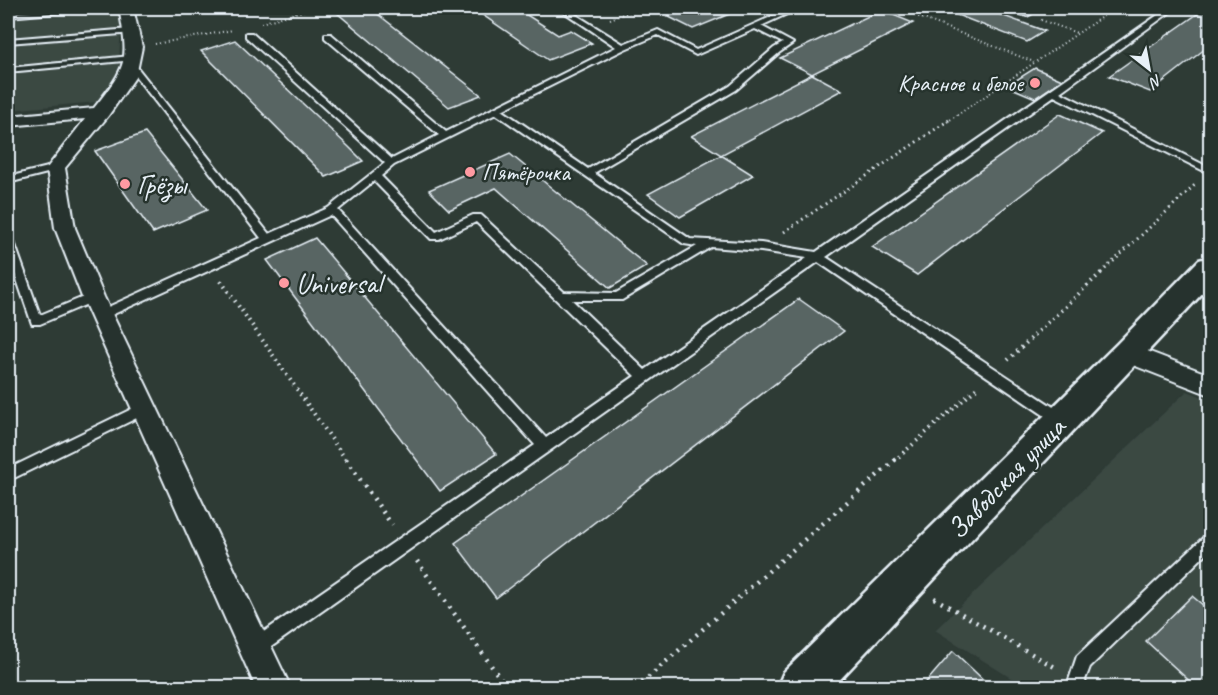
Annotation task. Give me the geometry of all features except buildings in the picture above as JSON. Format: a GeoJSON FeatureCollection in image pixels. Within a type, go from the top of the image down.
{"type":"FeatureCollection","features":[{"type":"Feature","properties":{"kind":"street"},"geometry":{"type":"LineString","coordinates":[[130,41],[128,76],[56,168],[65,228],[97,306],[254,649],[274,687]]}},
{"type":"Feature","properties":{"kind":"street"},"geometry":{"type":"LineString","coordinates":[[8,121],[102,112]]}},
{"type":"Feature","properties":{"kind":"street","name":"Заводская улица"},"geometry":{"type":"LineString","coordinates":[[800,687],[1129,353],[1210,267]]}},
{"type":"Feature","properties":{"kind":"street"},"geometry":{"type":"LineString","coordinates":[[1129,353],[1210,385]]}},
{"type":"Feature","properties":{"kind":"lane"},"geometry":{"type":"LineString","coordinates":[[8,15],[88,8]]}},
{"type":"Feature","properties":{"kind":"lane"},"geometry":{"type":"LineString","coordinates":[[561,8],[622,47]]}},
{"type":"Feature","properties":{"kind":"lane"},"geometry":{"type":"LineString","coordinates":[[8,239],[36,321],[97,306],[210,266],[332,210],[390,163],[622,47],[658,32],[696,53],[796,8]]}},
{"type":"Feature","properties":{"kind":"lane"},"geometry":{"type":"LineString","coordinates":[[1009,8],[1027,14]]}},
{"type":"Feature","properties":{"kind":"lane"},"geometry":{"type":"LineString","coordinates":[[254,649],[1173,8]]}},
{"type":"Feature","properties":{"kind":"lane"},"geometry":{"type":"LineString","coordinates":[[588,173],[733,88],[777,50],[789,43],[755,26]]}},
{"type":"Feature","properties":{"kind":"lane"},"geometry":{"type":"LineString","coordinates":[[249,35],[390,163]]}},
{"type":"Feature","properties":{"kind":"lane"},"geometry":{"type":"LineString","coordinates":[[328,36],[445,136]]}},
{"type":"Feature","properties":{"kind":"lane"},"geometry":{"type":"LineString","coordinates":[[8,41],[130,41]]}},
{"type":"Feature","properties":{"kind":"lane"},"geometry":{"type":"LineString","coordinates":[[8,70],[130,41]]}},
{"type":"Feature","properties":{"kind":"lane"},"geometry":{"type":"LineString","coordinates":[[130,41],[268,240]]}},
{"type":"Feature","properties":{"kind":"lane"},"geometry":{"type":"LineString","coordinates":[[1054,92],[1210,171]]}},
{"type":"Feature","properties":{"kind":"lane"},"geometry":{"type":"LineString","coordinates":[[496,110],[688,242],[761,247],[817,256],[1063,420]]}},
{"type":"Feature","properties":{"kind":"lane"},"geometry":{"type":"LineString","coordinates":[[8,180],[56,168]]}},
{"type":"Feature","properties":{"kind":"lane"},"geometry":{"type":"LineString","coordinates":[[375,176],[435,237],[477,217],[644,377]]}},
{"type":"Feature","properties":{"kind":"lane"},"geometry":{"type":"LineString","coordinates":[[332,210],[545,447]]}},
{"type":"Feature","properties":{"kind":"lane"},"geometry":{"type":"LineString","coordinates":[[561,296],[618,297],[710,243]]}},
{"type":"Feature","properties":{"kind":"lane"},"geometry":{"type":"LineString","coordinates":[[8,475],[144,408]]}},
{"type":"Feature","properties":{"kind":"lane"},"geometry":{"type":"LineString","coordinates":[[1078,684],[1083,662],[1210,541]]}},
{"type":"Feature","properties":{"kind":"path"},"geometry":{"type":"LineString","coordinates":[[260,23],[312,8]]}},
{"type":"Feature","properties":{"kind":"path"},"geometry":{"type":"LineString","coordinates":[[591,27],[640,8]]}},
{"type":"Feature","properties":{"kind":"path"},"geometry":{"type":"LineString","coordinates":[[897,8],[1034,62]]}},
{"type":"Feature","properties":{"kind":"path"},"geometry":{"type":"LineString","coordinates":[[761,247],[1115,8]]}},
{"type":"Feature","properties":{"kind":"path"},"geometry":{"type":"LineString","coordinates":[[1027,14],[1077,33]]}},
{"type":"Feature","properties":{"kind":"path"},"geometry":{"type":"LineString","coordinates":[[130,41],[204,37],[238,29]]}},
{"type":"Feature","properties":{"kind":"path"},"geometry":{"type":"LineString","coordinates":[[636,687],[993,374],[1210,171]]}},
{"type":"Feature","properties":{"kind":"path"},"geometry":{"type":"LineString","coordinates":[[210,266],[507,687]]}},
{"type":"Feature","properties":{"kind":"path"},"geometry":{"type":"LineString","coordinates":[[956,610],[1078,684]]}},
{"type":"Feature","properties":{"kind":"shaded area"},"geometry":{"type":"Polygon","coordinates":[[[8,8],[117,8],[121,24],[118,79],[97,102],[8,110],[8,8]]]}},
{"type":"Feature","properties":{"kind":"shaded area"},"geometry":{"type":"Polygon","coordinates":[[[1187,391],[1210,400],[1210,687],[1025,687],[935,630],[1187,391]]]}},
{"type":"Feature","properties":{"kind":"place","name":"Красное и белое"},"geometry":{"type":"Point","coordinates":[1035,83]}},
{"type":"Feature","properties":{"kind":"place","name":"Пятёрочка"},"geometry":{"type":"Point","coordinates":[470,172]}},
{"type":"Feature","properties":{"kind":"place","name":"Грёзы"},"geometry":{"type":"Point","coordinates":[125,184]}},
{"type":"Feature","properties":{"kind":"place","name":"Universal"},"geometry":{"type":"Point","coordinates":[284,283]}}]}
